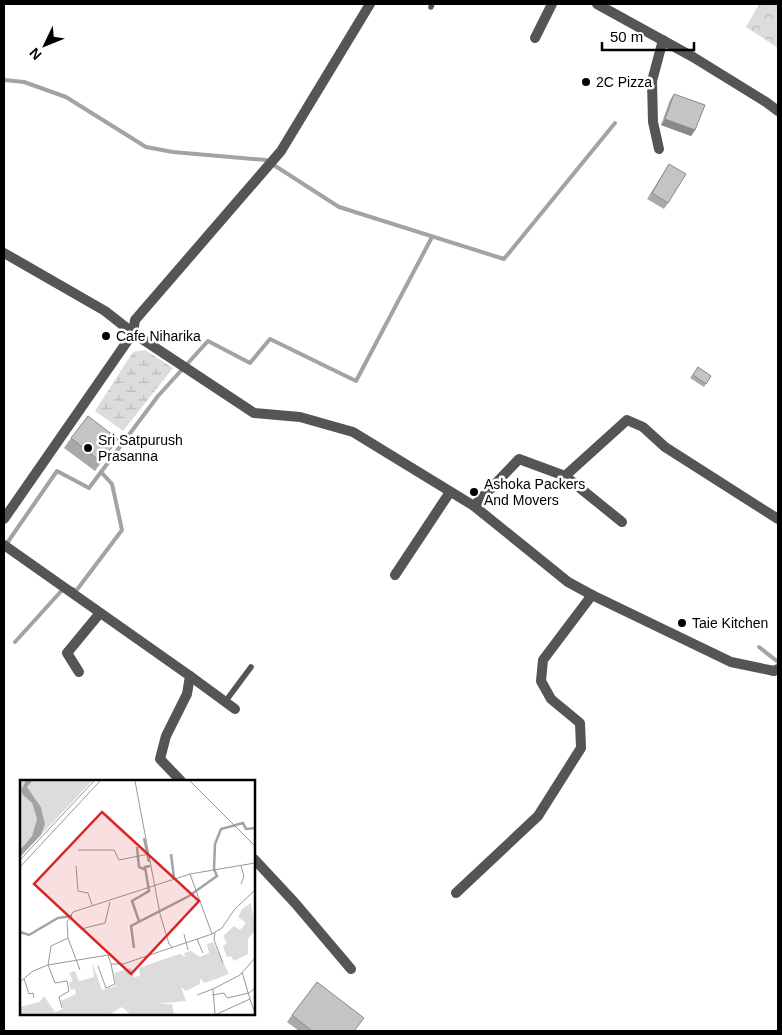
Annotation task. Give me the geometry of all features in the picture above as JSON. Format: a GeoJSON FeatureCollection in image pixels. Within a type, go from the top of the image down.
{"type":"FeatureCollection","features":[{"type":"Feature","properties":{"kind":"street"},"geometry":{"type":"LineString","coordinates":[[4,519],[133,333],[135,320],[281,151],[370,4]]}},
{"type":"Feature","properties":{"kind":"street"},"geometry":{"type":"LineString","coordinates":[[535,38],[552,4]]}},
{"type":"Feature","properties":{"kind":"street"},"geometry":{"type":"LineString","coordinates":[[597,4],[663,40],[778,111]]}},
{"type":"Feature","properties":{"kind":"street"},"geometry":{"type":"LineString","coordinates":[[659,150],[653,122],[652,81],[663,40]]}},
{"type":"Feature","properties":{"kind":"street"},"geometry":{"type":"LineString","coordinates":[[4,253],[105,311],[133,333],[254,413],[300,417],[353,432],[474,506],[568,582],[592,595],[730,662],[774,671],[778,669]]}},
{"type":"Feature","properties":{"kind":"street"},"geometry":{"type":"LineString","coordinates":[[565,476],[627,420],[644,427],[665,447],[778,519]]}},
{"type":"Feature","properties":{"kind":"street"},"geometry":{"type":"LineString","coordinates":[[474,506],[519,459],[565,476],[622,522]]}},
{"type":"Feature","properties":{"kind":"street"},"geometry":{"type":"LineString","coordinates":[[395,575],[450,492]]}},
{"type":"Feature","properties":{"kind":"street"},"geometry":{"type":"LineString","coordinates":[[4,545],[234,709]]}},
{"type":"Feature","properties":{"kind":"street"},"geometry":{"type":"LineString","coordinates":[[456,892],[538,816],[581,748],[580,723],[552,699],[540,681],[543,660],[592,595]]}},
{"type":"Feature","properties":{"kind":"street"},"geometry":{"type":"LineString","coordinates":[[79,672],[67,653],[100,613]]}},
{"type":"Feature","properties":{"kind":"street"},"geometry":{"type":"LineString","coordinates":[[180,780],[160,759],[166,736],[187,694],[190,676]]}},
{"type":"Feature","properties":{"kind":"street"},"geometry":{"type":"LineString","coordinates":[[255,860],[295,903],[351,969]]}},
{"type":"Feature","properties":{"kind":"lane"},"geometry":{"type":"LineString","coordinates":[[225,702],[251,667]]}},
{"type":"Feature","properties":{"kind":"green space"},"geometry":{"type":"Polygon","coordinates":[[[759,4],[778,4],[778,48],[746,27],[759,4]]]}},
{"type":"Feature","properties":{"kind":"green space"},"geometry":{"type":"Polygon","coordinates":[[[145,350],[173,368],[123,431],[95,411],[133,352],[145,350]]]}},
{"type":"Feature","properties":{"kind":"building"},"geometry":{"type":"Polygon","coordinates":[[[674,94],[705,105],[695,130],[665,119],[674,94]]]}},
{"type":"Feature","properties":{"kind":"building"},"geometry":{"type":"Polygon","coordinates":[[[669,164],[686,174],[668,203],[652,193],[669,164]]]}},
{"type":"Feature","properties":{"kind":"building"},"geometry":{"type":"Polygon","coordinates":[[[698,367],[711,376],[706,384],[693,375],[698,367]]]}},
{"type":"Feature","properties":{"kind":"building"},"geometry":{"type":"Polygon","coordinates":[[[88,416],[118,439],[101,462],[71,438],[88,416]]]}},
{"type":"Feature","properties":{"kind":"building"},"geometry":{"type":"Polygon","coordinates":[[[317,982],[364,1018],[354,1031],[312,1031],[292,1015],[317,982]]]}},
{"type":"Feature","properties":{"kind":"waterway"},"geometry":{"type":"LineString","coordinates":[[4,80],[24,82],[66,97],[146,147],[173,152],[266,160],[339,207],[504,259],[615,123]]}},
{"type":"Feature","properties":{"kind":"waterway"},"geometry":{"type":"LineString","coordinates":[[5,546],[57,471],[89,488],[158,396],[208,341],[250,363],[270,339],[356,381],[432,237]]}},
{"type":"Feature","properties":{"kind":"waterway"},"geometry":{"type":"LineString","coordinates":[[73,589],[76,591],[122,530],[112,484],[101,472]]}},
{"type":"Feature","properties":{"kind":"waterway"},"geometry":{"type":"LineString","coordinates":[[15,642],[64,588]]}},
{"type":"Feature","properties":{"kind":"waterway"},"geometry":{"type":"LineString","coordinates":[[759,647],[778,662]]}},
{"type":"Feature","properties":{"kind":"place","name":"2C Pizza"},"geometry":{"type":"Point","coordinates":[586,82]}},
{"type":"Feature","properties":{"kind":"place","name":"Cafe Niharika"},"geometry":{"type":"Point","coordinates":[106,336]}},
{"type":"Feature","properties":{"kind":"place","name":"Sri Satpurush Prasanna"},"geometry":{"type":"Point","coordinates":[88,448]}},
{"type":"Feature","properties":{"kind":"place","name":"Ashoka Packers And Movers"},"geometry":{"type":"Point","coordinates":[474,492]}},
{"type":"Feature","properties":{"kind":"place","name":"Taie Kitchen"},"geometry":{"type":"Point","coordinates":[682,623]}}]}
